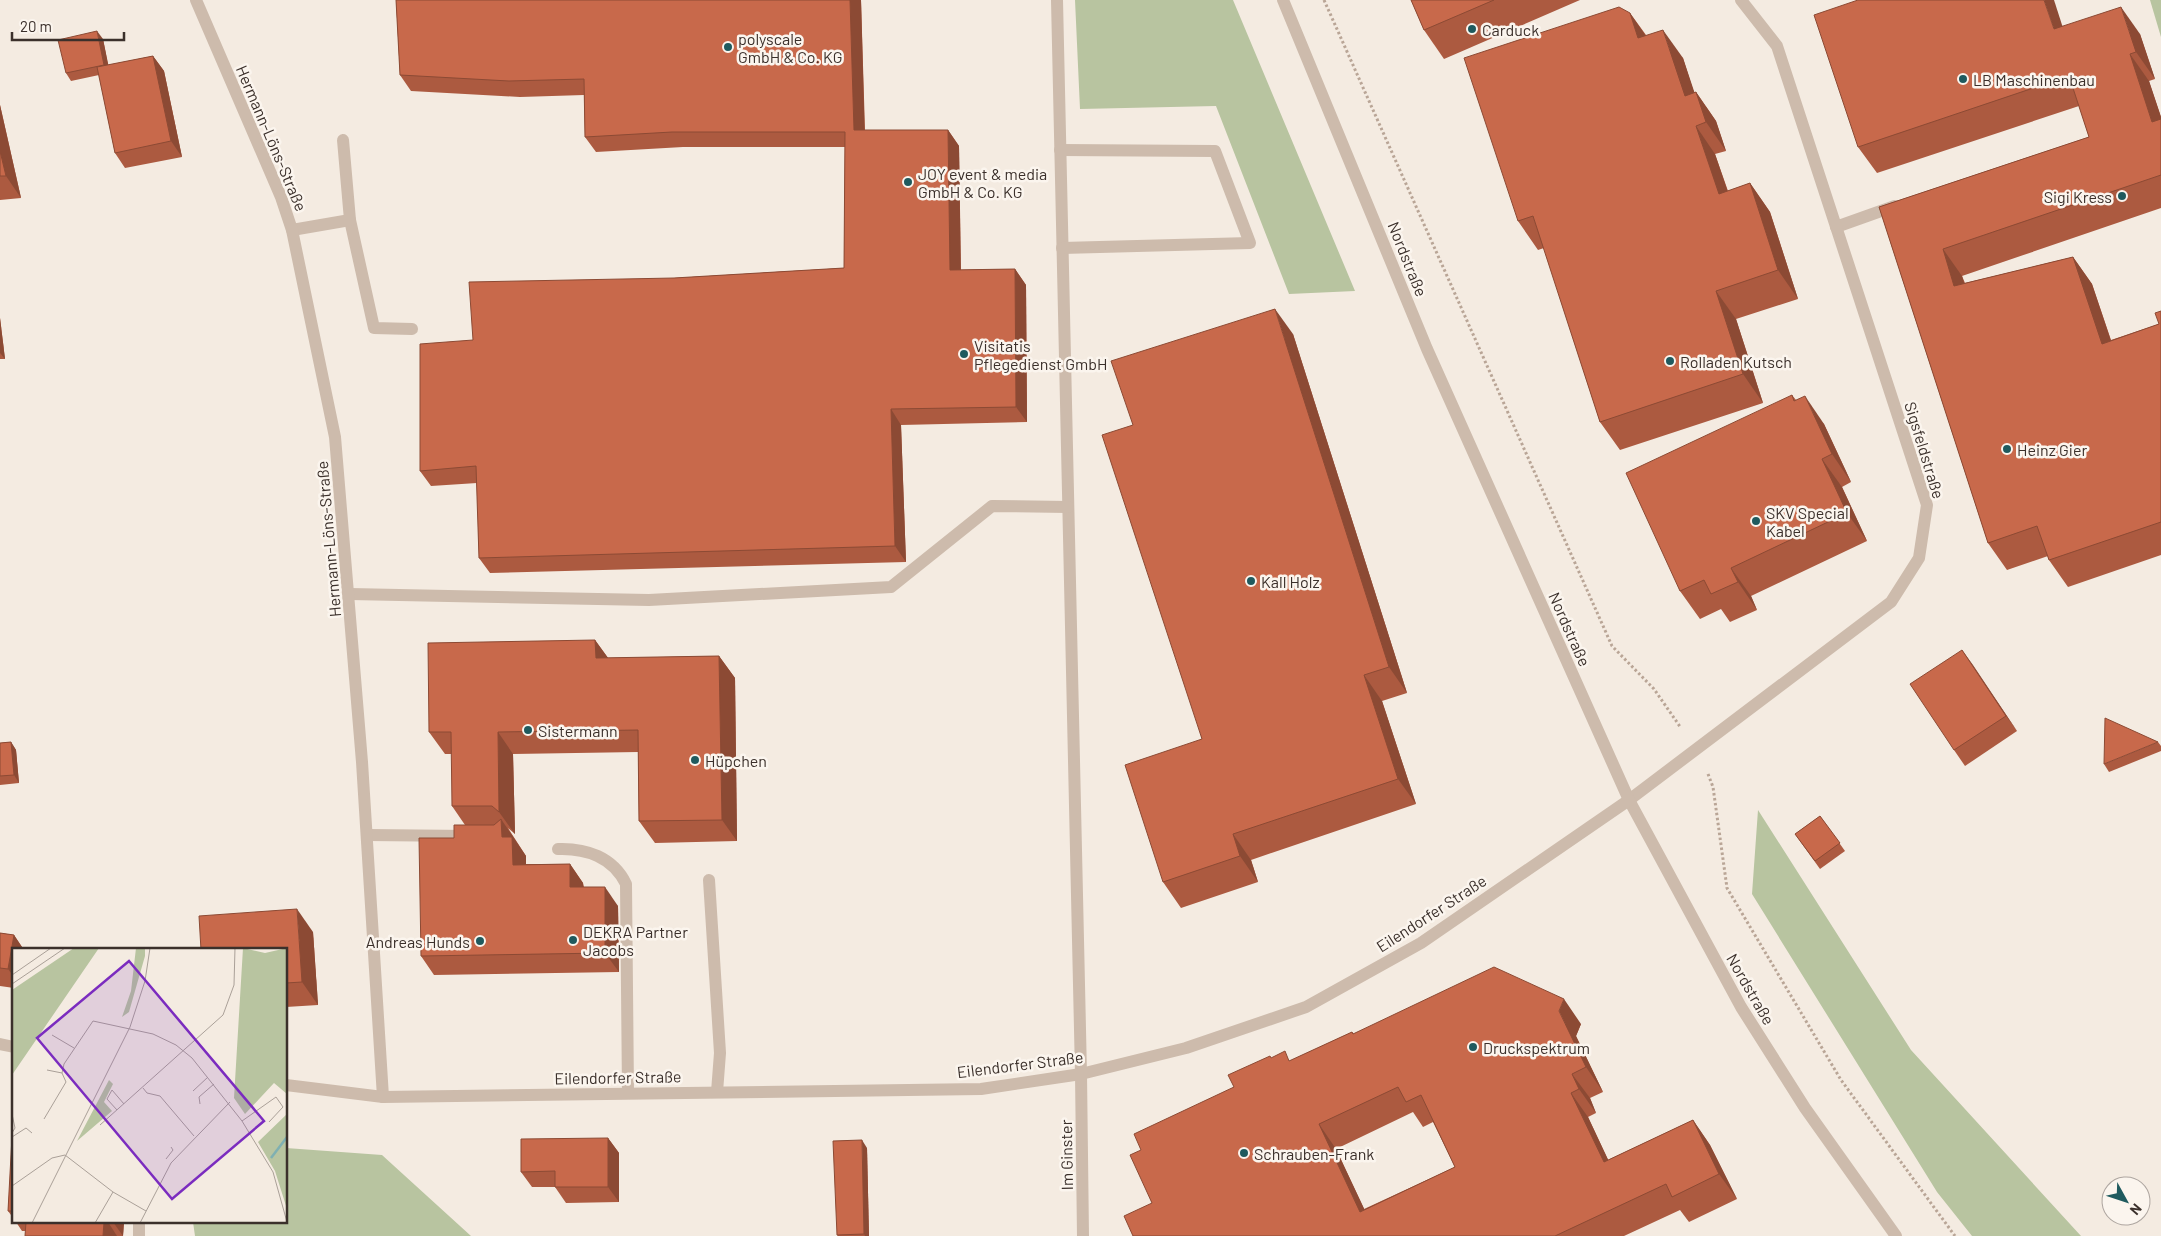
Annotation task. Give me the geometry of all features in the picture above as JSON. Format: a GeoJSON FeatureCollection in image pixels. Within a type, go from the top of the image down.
{"type":"FeatureCollection","features":[{"type":"Feature","properties":{"kind":"street","name":"Hermann-Löns-Straße"},"geometry":{"type":"LineString","coordinates":[[196,0],[281,197],[292,230],[335,436],[350,594],[383,1097]]}},
{"type":"Feature","properties":{"kind":"street","name":"Im Ginster"},"geometry":{"type":"LineString","coordinates":[[1056,0],[1081,1074],[1083,1236]]}},
{"type":"Feature","properties":{"kind":"street","name":"Nordstraße"},"geometry":{"type":"LineString","coordinates":[[1283,0],[1427,349],[1629,800],[1741,1007],[1805,1108],[1896,1236]]}},
{"type":"Feature","properties":{"kind":"street","name":"Sigsfeldstraße"},"geometry":{"type":"LineString","coordinates":[[1629,800],[1891,602],[1919,558],[1927,506],[1777,46],[1741,0]]}},
{"type":"Feature","properties":{"kind":"street"},"geometry":{"type":"LineString","coordinates":[[343,140],[350,220],[374,328],[412,329]]}},
{"type":"Feature","properties":{"kind":"street"},"geometry":{"type":"LineString","coordinates":[[1060,150],[1215,151],[1250,243],[1062,248]]}},
{"type":"Feature","properties":{"kind":"street"},"geometry":{"type":"LineString","coordinates":[[1836,227],[1911,200]]}},
{"type":"Feature","properties":{"kind":"street"},"geometry":{"type":"LineString","coordinates":[[292,230],[350,220]]}},
{"type":"Feature","properties":{"kind":"street"},"geometry":{"type":"LineString","coordinates":[[350,594],[650,600],[891,587],[992,506],[1068,507]]}},
{"type":"Feature","properties":{"kind":"street","name":"Eilendorfer Straße"},"geometry":{"type":"LineString","coordinates":[[288,1085],[383,1097],[628,1094],[980,1089],[1081,1074],[1186,1048],[1306,1007],[1422,943],[1629,800]]}},
{"type":"Feature","properties":{"kind":"street"},"geometry":{"type":"LineString","coordinates":[[367,835],[487,836]]}},
{"type":"Feature","properties":{"kind":"street"},"geometry":{"type":"LineString","coordinates":[[558,849],[576,848],[608,861],[622,875],[626,884],[628,1094]]}},
{"type":"Feature","properties":{"kind":"street"},"geometry":{"type":"LineString","coordinates":[[709,880],[720,1053],[718,1092]]}},
{"type":"Feature","properties":{"kind":"path"},"geometry":{"type":"LineString","coordinates":[[1324,0],[1612,646],[1654,689],[1696,751],[1714,787],[1727,888],[1841,1080],[1955,1236]]}},
{"type":"Feature","properties":{"kind":"green space"},"geometry":{"type":"Polygon","coordinates":[[[1075,0],[1233,0],[1355,291],[1289,294],[1216,106],[1080,109],[1075,0]]]}},
{"type":"Feature","properties":{"kind":"green space"},"geometry":{"type":"Polygon","coordinates":[[[2150,0],[2161,0],[2161,37],[2150,0]]]}},
{"type":"Feature","properties":{"kind":"green space"},"geometry":{"type":"Polygon","coordinates":[[[1758,810],[1911,1050],[2081,1236],[1972,1236],[1937,1192],[1752,894],[1758,810]]]}},
{"type":"Feature","properties":{"kind":"green space"},"geometry":{"type":"Polygon","coordinates":[[[288,1148],[382,1155],[471,1236],[195,1236],[193,1224],[288,1224],[288,1148]]]}},
{"type":"Feature","properties":{"kind":"building"},"geometry":{"type":"Polygon","coordinates":[[[396,0],[850,0],[854,130],[948,130],[950,270],[1015,269],[1016,407],[891,409],[895,546],[479,558],[476,466],[420,471],[420,344],[473,340],[469,282],[674,278],[844,268],[845,132],[672,132],[585,137],[584,79],[509,81],[400,75],[396,0]]]}},
{"type":"Feature","properties":{"kind":"building"},"geometry":{"type":"Polygon","coordinates":[[[1411,0],[1494,0],[1424,30],[1411,0]]]}},
{"type":"Feature","properties":{"kind":"building"},"geometry":{"type":"Polygon","coordinates":[[[1858,0],[2044,0],[2054,29],[2121,7],[2136,52],[2130,54],[2152,122],[2161,119],[2161,175],[1943,249],[1954,286],[2073,257],[2102,344],[2159,324],[2155,313],[2161,311],[2161,522],[2049,560],[2037,526],[1988,543],[1879,207],[2089,137],[2069,76],[1858,147],[1814,15],[1858,0]]]}},
{"type":"Feature","properties":{"kind":"building"},"geometry":{"type":"Polygon","coordinates":[[[1619,7],[1630,13],[1638,38],[1663,30],[1685,96],[1696,92],[1706,122],[1696,126],[1719,194],[1750,183],[1778,270],[1716,291],[1743,374],[1600,422],[1533,216],[1518,221],[1464,58],[1619,7]]]}},
{"type":"Feature","properties":{"kind":"building"},"geometry":{"type":"Polygon","coordinates":[[[97,31],[104,65],[66,73],[58,40],[97,31]]]}},
{"type":"Feature","properties":{"kind":"building"},"geometry":{"type":"Polygon","coordinates":[[[153,56],[171,141],[115,153],[97,67],[153,56]]]}},
{"type":"Feature","properties":{"kind":"building"},"geometry":{"type":"Polygon","coordinates":[[[0,151],[6,176],[0,176],[0,151]]]}},
{"type":"Feature","properties":{"kind":"building","name":"Kall Holz"},"geometry":{"type":"Polygon","coordinates":[[[1275,309],[1389,667],[1364,675],[1398,779],[1233,834],[1240,856],[1163,882],[1125,765],[1202,739],[1102,435],[1133,425],[1111,361],[1275,309]]]}},
{"type":"Feature","properties":{"kind":"building","name":"SKV Special Kabel"},"geometry":{"type":"Polygon","coordinates":[[[1792,395],[1794,401],[1805,396],[1832,454],[1822,459],[1847,513],[1731,568],[1738,582],[1711,594],[1704,580],[1680,591],[1626,473],[1792,395]]]}},
{"type":"Feature","properties":{"kind":"building"},"geometry":{"type":"Polygon","coordinates":[[[595,640],[596,658],[719,656],[722,820],[639,821],[638,730],[498,732],[499,812],[492,806],[452,806],[451,732],[429,732],[428,643],[595,640]]]}},
{"type":"Feature","properties":{"kind":"building"},"geometry":{"type":"Polygon","coordinates":[[[1962,650],[2006,716],[1954,750],[1910,684],[1962,650]]]}},
{"type":"Feature","properties":{"kind":"building"},"geometry":{"type":"Polygon","coordinates":[[[2105,718],[2158,742],[2104,764],[2105,718]]]}},
{"type":"Feature","properties":{"kind":"building"},"geometry":{"type":"Polygon","coordinates":[[[11,742],[14,775],[0,776],[0,743],[11,742]]]}},
{"type":"Feature","properties":{"kind":"building"},"geometry":{"type":"Polygon","coordinates":[[[1820,816],[1840,843],[1815,861],[1795,834],[1820,816]]]}},
{"type":"Feature","properties":{"kind":"building"},"geometry":{"type":"Polygon","coordinates":[[[501,819],[502,837],[512,837],[513,865],[570,864],[570,887],[605,887],[605,953],[421,956],[419,838],[454,838],[454,825],[494,825],[501,819]]]}},
{"type":"Feature","properties":{"kind":"building"},"geometry":{"type":"Polygon","coordinates":[[[297,909],[302,982],[288,983],[288,948],[201,948],[199,916],[297,909]]]}},
{"type":"Feature","properties":{"kind":"building"},"geometry":{"type":"Polygon","coordinates":[[[0,933],[14,935],[8,969],[0,968],[0,933]]]}},
{"type":"Feature","properties":{"kind":"building"},"geometry":{"type":"Polygon","coordinates":[[[1494,967],[1564,999],[1559,1011],[1586,1067],[1572,1074],[1579,1089],[1571,1093],[1604,1162],[1693,1120],[1719,1174],[1672,1197],[1666,1184],[1555,1236],[1133,1236],[1124,1216],[1152,1203],[1130,1155],[1141,1150],[1134,1134],[1234,1087],[1228,1075],[1285,1051],[1289,1061],[1352,1032],[1353,1034],[1494,967]],[[1398,1087],[1319,1124],[1360,1212],[1455,1167],[1421,1095],[1406,1102],[1398,1087]]]}},
{"type":"Feature","properties":{"kind":"building"},"geometry":{"type":"Polygon","coordinates":[[[12,1137],[12,1211],[8,1211],[12,1137]]]}},
{"type":"Feature","properties":{"kind":"building"},"geometry":{"type":"Polygon","coordinates":[[[608,1138],[608,1187],[555,1187],[555,1171],[521,1172],[521,1139],[608,1138]]]}},
{"type":"Feature","properties":{"kind":"building"},"geometry":{"type":"Polygon","coordinates":[[[862,1140],[864,1234],[837,1235],[833,1141],[862,1140]]]}},
{"type":"Feature","properties":{"kind":"building"},"geometry":{"type":"Polygon","coordinates":[[[26,1224],[104,1224],[103,1236],[25,1236],[26,1224]]]}},
{"type":"Feature","properties":{"kind":"place","name":"Carduck"},"geometry":{"type":"Point","coordinates":[1472,29]}},
{"type":"Feature","properties":{"kind":"place","name":"polyscale GmbH & Co. KG"},"geometry":{"type":"Point","coordinates":[728,47]}},
{"type":"Feature","properties":{"kind":"place","name":"LB Maschinenbau"},"geometry":{"type":"Point","coordinates":[1963,79]}},
{"type":"Feature","properties":{"kind":"place","name":"JOY event & media GmbH & Co. KG"},"geometry":{"type":"Point","coordinates":[908,182]}},
{"type":"Feature","properties":{"kind":"place","name":"Sigi Kress"},"geometry":{"type":"Point","coordinates":[2122,196]}},
{"type":"Feature","properties":{"kind":"place","name":"Visitatis Pflegedienst GmbH"},"geometry":{"type":"Point","coordinates":[964,354]}},
{"type":"Feature","properties":{"kind":"place","name":"Rolladen Kutsch"},"geometry":{"type":"Point","coordinates":[1670,361]}},
{"type":"Feature","properties":{"kind":"place","name":"Heinz Gier"},"geometry":{"type":"Point","coordinates":[2007,449]}},
{"type":"Feature","properties":{"kind":"place","name":"SKV Special Kabel"},"geometry":{"type":"Point","coordinates":[1756,521]}},
{"type":"Feature","properties":{"kind":"place","name":"Kall Holz"},"geometry":{"type":"Point","coordinates":[1251,581]}},
{"type":"Feature","properties":{"kind":"place","name":"Sistermann"},"geometry":{"type":"Point","coordinates":[528,730]}},
{"type":"Feature","properties":{"kind":"place","name":"Hüpchen"},"geometry":{"type":"Point","coordinates":[695,760]}},
{"type":"Feature","properties":{"kind":"place","name":"DEKRA Partner Jacobs"},"geometry":{"type":"Point","coordinates":[573,940]}},
{"type":"Feature","properties":{"kind":"place","name":"Andreas Hunds"},"geometry":{"type":"Point","coordinates":[480,941]}},
{"type":"Feature","properties":{"kind":"place","name":"Druckspektrum"},"geometry":{"type":"Point","coordinates":[1473,1047]}},
{"type":"Feature","properties":{"kind":"place","name":"Schrauben-Frank"},"geometry":{"type":"Point","coordinates":[1244,1153]}}]}
